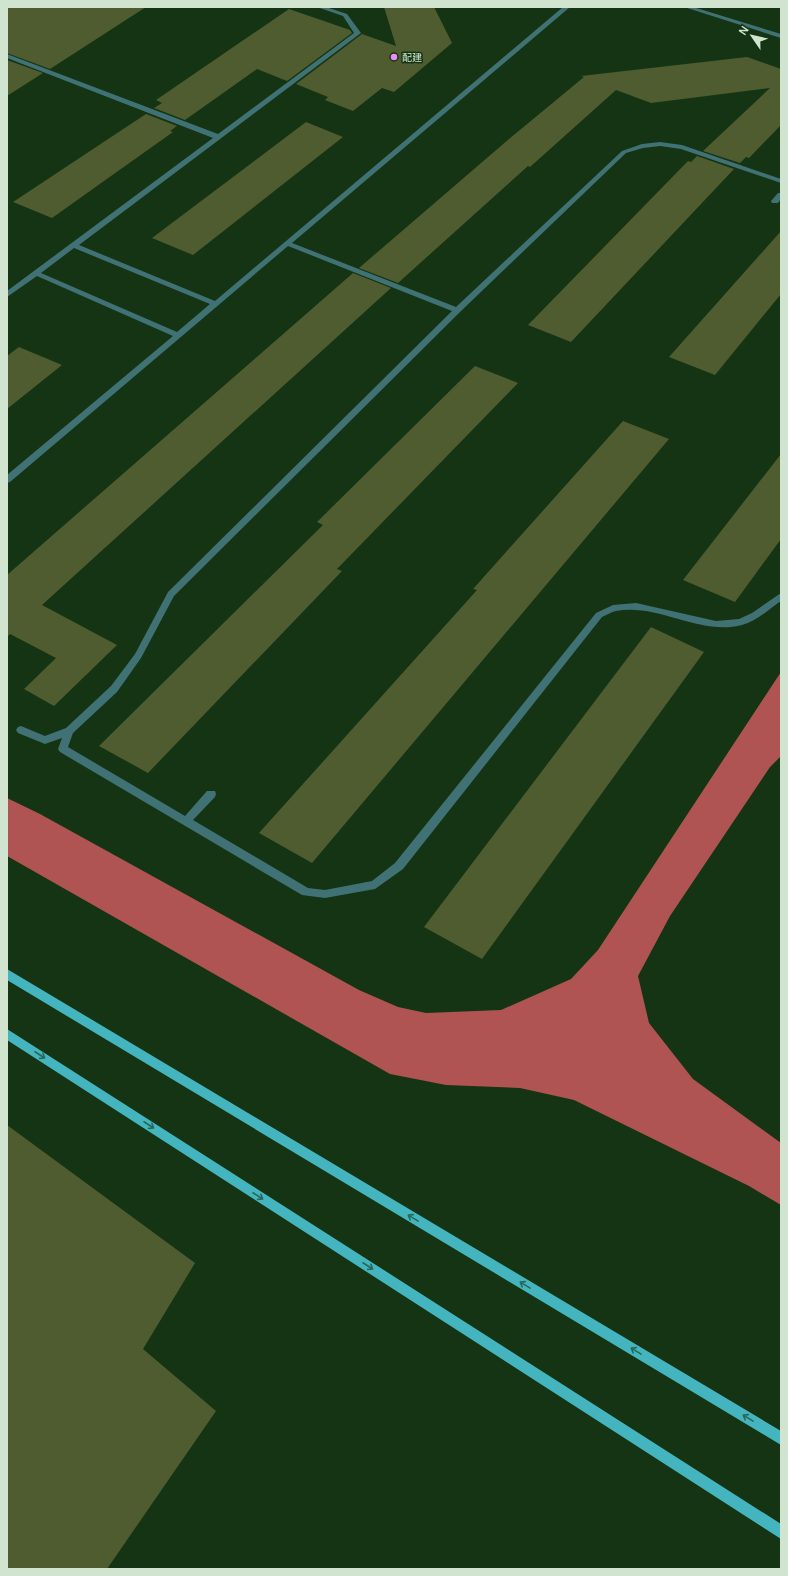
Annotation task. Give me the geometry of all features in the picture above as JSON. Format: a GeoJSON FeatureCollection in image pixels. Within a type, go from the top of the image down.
{"type":"FeatureCollection","features":[{"type":"Feature","properties":{"kind":"main road"},"geometry":{"type":"LineString","coordinates":[[7,974],[781,1438]]}},
{"type":"Feature","properties":{"kind":"main road"},"geometry":{"type":"LineString","coordinates":[[7,1034],[781,1532]]}},
{"type":"Feature","properties":{"kind":"street"},"geometry":{"type":"LineString","coordinates":[[7,295],[358,32],[344,15],[320,7]]}},
{"type":"Feature","properties":{"kind":"street"},"geometry":{"type":"LineString","coordinates":[[7,480],[214,303],[567,7]]}},
{"type":"Feature","properties":{"kind":"street"},"geometry":{"type":"LineString","coordinates":[[687,7],[781,36]]}},
{"type":"Feature","properties":{"kind":"street"},"geometry":{"type":"LineString","coordinates":[[7,56],[218,137]]}},
{"type":"Feature","properties":{"kind":"street"},"geometry":{"type":"LineString","coordinates":[[21,730],[45,740],[69,731],[114,689],[138,656],[171,594],[457,310],[624,152],[642,146],[660,144],[682,147],[781,181]]}},
{"type":"Feature","properties":{"kind":"street"},"geometry":{"type":"LineString","coordinates":[[775,201],[781,195]]}},
{"type":"Feature","properties":{"kind":"street"},"geometry":{"type":"LineString","coordinates":[[286,243],[457,310]]}},
{"type":"Feature","properties":{"kind":"street"},"geometry":{"type":"LineString","coordinates":[[72,245],[214,303]]}},
{"type":"Feature","properties":{"kind":"street"},"geometry":{"type":"LineString","coordinates":[[35,273],[177,335]]}},
{"type":"Feature","properties":{"kind":"street"},"geometry":{"type":"LineString","coordinates":[[69,731],[62,749],[306,892],[325,894],[375,885],[399,866],[599,615],[613,608],[636,606],[716,624],[741,622],[755,615],[781,596]]}},
{"type":"Feature","properties":{"kind":"street"},"geometry":{"type":"LineString","coordinates":[[186,821],[211,794]]}},
{"type":"Feature","properties":{"kind":"shaded area"},"geometry":{"type":"Polygon","coordinates":[[[781,672],[781,756],[770,767],[670,916],[638,976],[649,1023],[693,1079],[781,1143],[781,1205],[749,1186],[574,1100],[520,1088],[446,1085],[390,1074],[7,856],[7,798],[40,814],[359,990],[398,1007],[426,1013],[501,1010],[571,979],[598,950],[781,672]]]}},
{"type":"Feature","properties":{"kind":"building"},"geometry":{"type":"Polygon","coordinates":[[[7,7],[146,7],[50,69],[7,53],[7,7]]]}},
{"type":"Feature","properties":{"kind":"building","name":"配建"},"geometry":{"type":"Polygon","coordinates":[[[384,7],[434,7],[452,43],[394,92],[382,88],[353,111],[325,100],[328,97],[296,84],[362,34],[396,46],[384,7]]]}},
{"type":"Feature","properties":{"kind":"building"},"geometry":{"type":"Polygon","coordinates":[[[289,9],[350,30],[352,33],[287,81],[257,69],[185,120],[154,108],[162,103],[156,100],[289,9]]]}},
{"type":"Feature","properties":{"kind":"building"},"geometry":{"type":"Polygon","coordinates":[[[747,57],[781,69],[781,125],[749,158],[746,157],[740,163],[703,151],[770,88],[651,103],[616,90],[530,167],[528,166],[398,283],[359,268],[509,139],[584,77],[581,76],[747,57]]]}},
{"type":"Feature","properties":{"kind":"building"},"geometry":{"type":"Polygon","coordinates":[[[7,60],[43,73],[7,96],[7,60]]]}},
{"type":"Feature","properties":{"kind":"building"},"geometry":{"type":"Polygon","coordinates":[[[146,114],[177,126],[170,131],[173,132],[52,218],[13,202],[146,114]]]}},
{"type":"Feature","properties":{"kind":"building"},"geometry":{"type":"Polygon","coordinates":[[[306,122],[343,137],[193,255],[152,238],[306,122]]]}},
{"type":"Feature","properties":{"kind":"building"},"geometry":{"type":"Polygon","coordinates":[[[697,156],[734,169],[571,342],[528,325],[688,161],[691,162],[697,156]]]}},
{"type":"Feature","properties":{"kind":"building"},"geometry":{"type":"Polygon","coordinates":[[[781,231],[781,294],[715,375],[669,357],[781,231]]]}},
{"type":"Feature","properties":{"kind":"building"},"geometry":{"type":"Polygon","coordinates":[[[353,273],[391,288],[42,605],[117,645],[54,706],[24,689],[56,658],[10,634],[7,637],[7,575],[353,273]]]}},
{"type":"Feature","properties":{"kind":"building"},"geometry":{"type":"Polygon","coordinates":[[[19,347],[62,365],[7,409],[7,356],[19,347]]]}},
{"type":"Feature","properties":{"kind":"building"},"geometry":{"type":"Polygon","coordinates":[[[475,366],[518,383],[337,569],[342,571],[148,773],[99,746],[323,525],[317,522],[475,366]]]}},
{"type":"Feature","properties":{"kind":"building"},"geometry":{"type":"Polygon","coordinates":[[[623,421],[669,439],[312,863],[259,833],[477,590],[473,589],[623,421]]]}},
{"type":"Feature","properties":{"kind":"building"},"geometry":{"type":"Polygon","coordinates":[[[781,454],[781,539],[735,602],[683,580],[781,454]]]}},
{"type":"Feature","properties":{"kind":"building"},"geometry":{"type":"Polygon","coordinates":[[[651,627],[704,652],[482,959],[424,927],[651,627]]]}},
{"type":"Feature","properties":{"kind":"building"},"geometry":{"type":"Polygon","coordinates":[[[7,1125],[195,1263],[143,1349],[216,1411],[107,1569],[7,1569],[7,1125]]]}},
{"type":"Feature","properties":{"kind":"place","name":"配建"},"geometry":{"type":"Point","coordinates":[394,57]}}]}
